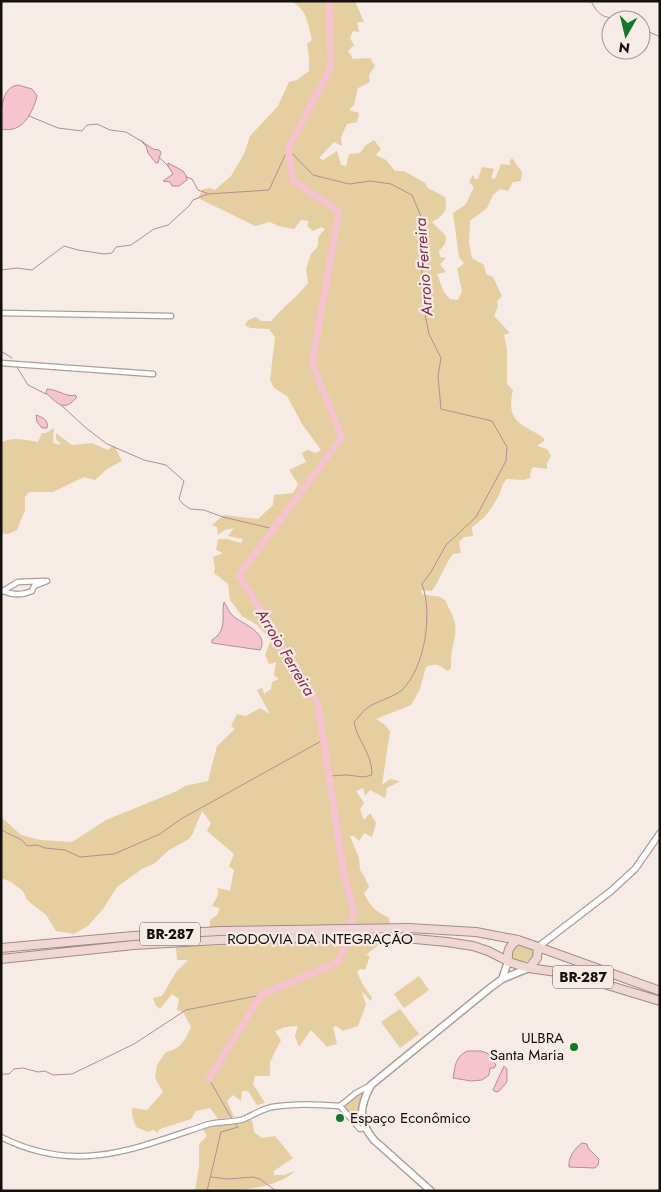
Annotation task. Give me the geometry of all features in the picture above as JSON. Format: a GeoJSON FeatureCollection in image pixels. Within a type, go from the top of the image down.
{"type":"FeatureCollection","features":[{"type":"Feature","properties":{"kind":"highway","name":"RODOVIA DA INTEGRAÇÃO"},"geometry":{"type":"LineString","coordinates":[[1,948],[133,936],[220,931],[357,933],[409,928],[476,932],[518,940],[660,991]]}},
{"type":"Feature","properties":{"kind":"highway","name":"RODOVIA DA INTEGRAÇÃO"},"geometry":{"type":"LineString","coordinates":[[1,959],[134,945],[339,933]]}},
{"type":"Feature","properties":{"kind":"highway","name":"RODOVIA DA INTEGRAÇÃO"},"geometry":{"type":"LineString","coordinates":[[357,933],[473,946],[508,962],[529,968],[571,974],[660,1001]]}},
{"type":"Feature","properties":{"kind":"highway"},"geometry":{"type":"LineString","coordinates":[[508,962],[507,952],[510,946],[518,940]]}},
{"type":"Feature","properties":{"kind":"highway"},"geometry":{"type":"LineString","coordinates":[[529,968],[537,958],[538,947]]}},
{"type":"Feature","properties":{"kind":"main road"},"geometry":{"type":"LineString","coordinates":[[502,979],[508,962]]}},
{"type":"Feature","properties":{"kind":"main road"},"geometry":{"type":"LineString","coordinates":[[432,1191],[374,1140],[364,1128],[362,1119],[363,1102],[370,1085],[502,979],[529,968]]}},
{"type":"Feature","properties":{"kind":"street"},"geometry":{"type":"LineString","coordinates":[[1,313],[171,316]]}},
{"type":"Feature","properties":{"kind":"street"},"geometry":{"type":"LineString","coordinates":[[1,363],[153,374]]}},
{"type":"Feature","properties":{"kind":"street"},"geometry":{"type":"LineString","coordinates":[[47,581],[34,586],[32,591],[27,593],[2,592],[18,582],[47,581]]}},
{"type":"Feature","properties":{"kind":"street"},"geometry":{"type":"LineString","coordinates":[[538,947],[611,891],[635,869],[660,833]]}},
{"type":"Feature","properties":{"kind":"street"},"geometry":{"type":"LineString","coordinates":[[1,1137],[34,1151],[58,1155],[103,1156],[142,1147],[210,1124],[244,1118],[270,1107],[302,1104],[340,1106],[370,1085]]}},
{"type":"Feature","properties":{"kind":"street"},"geometry":{"type":"LineString","coordinates":[[340,1106],[360,1130],[364,1128]]}},
{"type":"Feature","properties":{"kind":"shaded area"},"geometry":{"type":"Polygon","coordinates":[[[290,1],[355,1],[364,22],[357,22],[359,32],[353,31],[350,38],[354,45],[348,51],[353,59],[370,58],[375,66],[369,75],[370,82],[358,88],[354,105],[349,110],[359,113],[357,122],[347,124],[341,137],[342,146],[334,142],[319,158],[323,160],[337,151],[341,165],[346,166],[349,154],[360,153],[365,146],[374,140],[381,149],[376,155],[386,160],[395,171],[404,171],[425,183],[428,188],[445,197],[446,206],[444,212],[432,222],[446,236],[445,244],[439,251],[440,257],[446,258],[440,264],[446,272],[437,274],[444,292],[450,299],[458,300],[462,291],[457,269],[464,263],[459,257],[453,213],[466,204],[474,187],[469,182],[473,175],[475,179],[478,179],[482,167],[494,169],[491,178],[495,179],[501,164],[511,165],[509,162],[512,158],[522,172],[521,181],[513,182],[508,191],[500,189],[493,195],[487,208],[470,221],[469,242],[472,258],[484,265],[486,274],[493,277],[502,296],[497,301],[498,306],[494,316],[510,333],[504,335],[507,349],[507,384],[513,390],[512,413],[518,422],[545,440],[537,446],[547,449],[551,456],[547,463],[547,469],[533,467],[530,478],[523,480],[507,479],[488,512],[472,527],[473,536],[464,537],[459,542],[461,553],[453,554],[432,591],[421,590],[422,594],[440,597],[445,600],[453,616],[456,630],[451,669],[447,671],[435,665],[426,667],[420,689],[411,705],[376,719],[390,731],[382,785],[390,779],[400,781],[387,788],[385,798],[370,790],[365,796],[363,788],[356,791],[364,803],[360,809],[364,820],[370,813],[376,823],[372,837],[364,833],[359,841],[354,836],[350,836],[359,858],[360,870],[369,887],[364,893],[366,898],[374,908],[389,918],[390,925],[210,927],[210,920],[217,915],[220,908],[212,906],[218,895],[218,888],[230,891],[234,870],[229,866],[234,854],[207,831],[211,823],[202,811],[189,839],[169,850],[155,863],[142,869],[117,887],[103,909],[88,926],[74,934],[56,931],[46,915],[27,900],[23,891],[11,882],[1,878],[1,817],[21,835],[40,840],[72,842],[106,820],[185,786],[208,781],[217,746],[235,729],[231,726],[237,714],[246,716],[260,708],[270,714],[257,690],[262,688],[264,694],[271,689],[272,682],[279,679],[274,675],[276,662],[269,664],[265,655],[271,640],[257,625],[242,616],[230,600],[228,584],[214,573],[213,557],[223,553],[216,550],[218,539],[241,543],[243,539],[228,536],[234,528],[225,530],[218,535],[217,527],[212,525],[224,515],[258,519],[273,505],[274,495],[293,493],[298,484],[289,470],[306,462],[302,453],[308,450],[316,453],[321,450],[302,424],[287,396],[274,388],[270,380],[275,337],[269,329],[250,328],[245,325],[248,320],[256,317],[261,321],[271,321],[308,283],[306,269],[311,254],[318,246],[318,237],[325,229],[321,227],[313,231],[307,226],[309,221],[301,220],[294,229],[278,226],[270,222],[255,226],[198,198],[203,189],[210,188],[215,190],[231,176],[244,154],[250,136],[278,106],[289,82],[297,80],[309,71],[307,44],[312,40],[308,22],[300,8],[290,1]]]}},
{"type":"Feature","properties":{"kind":"shaded area"},"geometry":{"type":"Polygon","coordinates":[[[18,85],[32,89],[37,96],[33,109],[21,125],[9,130],[1,129],[5,96],[12,87],[18,85]]]}},
{"type":"Feature","properties":{"kind":"shaded area"},"geometry":{"type":"Polygon","coordinates":[[[140,140],[161,152],[158,163],[148,153],[146,146],[140,140]]]}},
{"type":"Feature","properties":{"kind":"shaded area"},"geometry":{"type":"Polygon","coordinates":[[[168,163],[183,171],[187,177],[187,180],[179,186],[172,186],[170,182],[163,181],[173,174],[168,163]]]}},
{"type":"Feature","properties":{"kind":"shaded area"},"geometry":{"type":"Polygon","coordinates":[[[47,389],[77,397],[68,405],[61,405],[46,393],[47,389]]]}},
{"type":"Feature","properties":{"kind":"shaded area"},"geometry":{"type":"Polygon","coordinates":[[[36,415],[46,421],[47,428],[42,428],[37,422],[36,415]]]}},
{"type":"Feature","properties":{"kind":"shaded area"},"geometry":{"type":"Polygon","coordinates":[[[54,428],[53,443],[62,445],[56,439],[56,433],[72,445],[92,443],[108,450],[114,445],[122,461],[107,469],[95,480],[84,477],[53,492],[29,492],[25,497],[25,510],[17,530],[8,534],[1,533],[1,443],[15,439],[38,442],[42,433],[46,433],[54,428]]]}},
{"type":"Feature","properties":{"kind":"shaded area"},"geometry":{"type":"Polygon","coordinates":[[[224,602],[233,616],[258,634],[262,644],[260,650],[212,643],[212,640],[222,628],[224,602]]]}},
{"type":"Feature","properties":{"kind":"shaded area"},"geometry":{"type":"Polygon","coordinates":[[[375,941],[378,945],[366,955],[370,956],[365,970],[360,969],[357,972],[372,998],[371,1001],[362,992],[366,1005],[358,1026],[343,1031],[336,1026],[333,1027],[337,1044],[327,1047],[311,1030],[299,1047],[295,1036],[298,1026],[285,1027],[275,1031],[281,1040],[270,1062],[270,1076],[255,1076],[253,1084],[265,1103],[257,1105],[248,1091],[242,1091],[241,1101],[233,1095],[227,1101],[234,1117],[218,1119],[210,1108],[196,1111],[191,1119],[160,1129],[157,1133],[154,1130],[148,1132],[136,1127],[132,1108],[147,1110],[163,1092],[155,1078],[157,1065],[166,1052],[175,1049],[182,1043],[191,1027],[183,1012],[177,1010],[179,999],[172,994],[160,1009],[156,1006],[153,998],[162,996],[176,972],[188,960],[177,960],[176,947],[375,941]]]}},
{"type":"Feature","properties":{"kind":"shaded area"},"geometry":{"type":"Polygon","coordinates":[[[514,945],[526,947],[535,955],[525,962],[518,962],[510,954],[514,945]]]}},
{"type":"Feature","properties":{"kind":"shaded area"},"geometry":{"type":"Polygon","coordinates":[[[419,976],[429,990],[404,1008],[394,994],[419,976]]]}},
{"type":"Feature","properties":{"kind":"shaded area"},"geometry":{"type":"Polygon","coordinates":[[[400,1009],[419,1034],[400,1048],[381,1022],[400,1009]]]}},
{"type":"Feature","properties":{"kind":"shaded area"},"geometry":{"type":"Polygon","coordinates":[[[467,1051],[481,1051],[497,1057],[493,1061],[496,1065],[494,1068],[490,1068],[489,1075],[482,1080],[471,1081],[453,1078],[458,1059],[467,1051]]]}},
{"type":"Feature","properties":{"kind":"shaded area"},"geometry":{"type":"Polygon","coordinates":[[[504,1066],[507,1069],[507,1082],[496,1092],[493,1090],[504,1066]]]}},
{"type":"Feature","properties":{"kind":"shaded area"},"geometry":{"type":"Polygon","coordinates":[[[365,1089],[361,1102],[360,1126],[345,1108],[365,1089]]]}},
{"type":"Feature","properties":{"kind":"shaded area"},"geometry":{"type":"Polygon","coordinates":[[[252,1120],[254,1132],[262,1138],[275,1136],[293,1158],[274,1171],[274,1175],[284,1175],[295,1171],[286,1178],[262,1187],[195,1191],[199,1166],[199,1144],[207,1136],[203,1129],[252,1120]]]}},
{"type":"Feature","properties":{"kind":"shaded area"},"geometry":{"type":"Polygon","coordinates":[[[582,1143],[587,1144],[588,1148],[599,1159],[598,1165],[595,1168],[569,1167],[569,1160],[572,1154],[582,1143]]]}},
{"type":"Feature","properties":{"kind":"waterway","name":"Arroio Ferreira"},"geometry":{"type":"LineString","coordinates":[[209,1079],[261,995],[338,962],[346,945],[354,911],[344,875],[318,704],[239,575],[342,437],[312,364],[339,211],[293,181],[288,149],[331,67],[329,1]]}},
{"type":"Feature","properties":{"kind":"waterway"},"geometry":{"type":"LineString","coordinates":[[591,1],[601,15]]}},
{"type":"Feature","properties":{"kind":"waterway"},"geometry":{"type":"LineString","coordinates":[[651,33],[660,37]]}},
{"type":"Feature","properties":{"kind":"waterway"},"geometry":{"type":"LineString","coordinates":[[29,116],[58,128],[82,131],[87,125],[97,124],[110,130],[126,132],[141,141]]}},
{"type":"Feature","properties":{"kind":"waterway","name":"Arroio Ferreira"},"geometry":{"type":"LineString","coordinates":[[1,270],[17,268],[32,270],[64,246],[104,254],[112,253],[116,247],[131,245],[154,229],[168,225],[193,200],[208,194],[269,190],[288,149],[313,175],[349,184],[371,181],[391,184],[412,195],[422,219],[422,300],[429,334],[441,358],[438,376],[441,409],[492,421],[507,447],[506,461],[476,517],[446,545],[422,584],[427,610],[427,624],[421,654],[410,680],[398,693],[367,708],[354,722],[358,736],[370,760],[372,775],[364,777],[347,775],[329,776]]}},
{"type":"Feature","properties":{"kind":"waterway"},"geometry":{"type":"LineString","coordinates":[[159,157],[168,166]]}},
{"type":"Feature","properties":{"kind":"waterway"},"geometry":{"type":"LineString","coordinates":[[186,177],[192,179],[198,190],[207,193]]}},
{"type":"Feature","properties":{"kind":"waterway"},"geometry":{"type":"LineString","coordinates":[[1,351],[12,358]]}},
{"type":"Feature","properties":{"kind":"waterway"},"geometry":{"type":"LineString","coordinates":[[17,367],[28,385],[46,394]]}},
{"type":"Feature","properties":{"kind":"waterway"},"geometry":{"type":"LineString","coordinates":[[61,405],[107,444],[144,460],[166,465],[184,481],[179,499],[190,509],[204,510],[223,517],[274,529]]}},
{"type":"Feature","properties":{"kind":"waterway"},"geometry":{"type":"LineString","coordinates":[[1,829],[27,846],[37,845],[45,848],[65,850],[80,857],[114,854],[160,834],[181,819],[323,740]]}},
{"type":"Feature","properties":{"kind":"waterway"},"geometry":{"type":"LineString","coordinates":[[1,1074],[9,1074],[14,1069],[23,1068],[38,1072],[45,1071],[53,1075],[72,1074],[134,1044],[186,1010],[261,995]]}},
{"type":"Feature","properties":{"kind":"waterway","name":"Arroio Ferreira"},"geometry":{"type":"LineString","coordinates":[[209,1079],[232,1119]]}},
{"type":"Feature","properties":{"kind":"waterway","name":"Arroio Ferreira"},"geometry":{"type":"LineString","coordinates":[[207,1191],[221,1132],[238,1127],[234,1122]]}},
{"type":"Feature","properties":{"kind":"waterway"},"geometry":{"type":"LineString","coordinates":[[211,1177],[228,1179],[253,1177],[260,1179],[276,1191]]}},
{"type":"Feature","properties":{"kind":"place","name":"ULBRA Santa Maria"},"geometry":{"type":"Point","coordinates":[574,1047]}},
{"type":"Feature","properties":{"kind":"place","name":"Espaço Econômico"},"geometry":{"type":"Point","coordinates":[340,1118]}}]}
